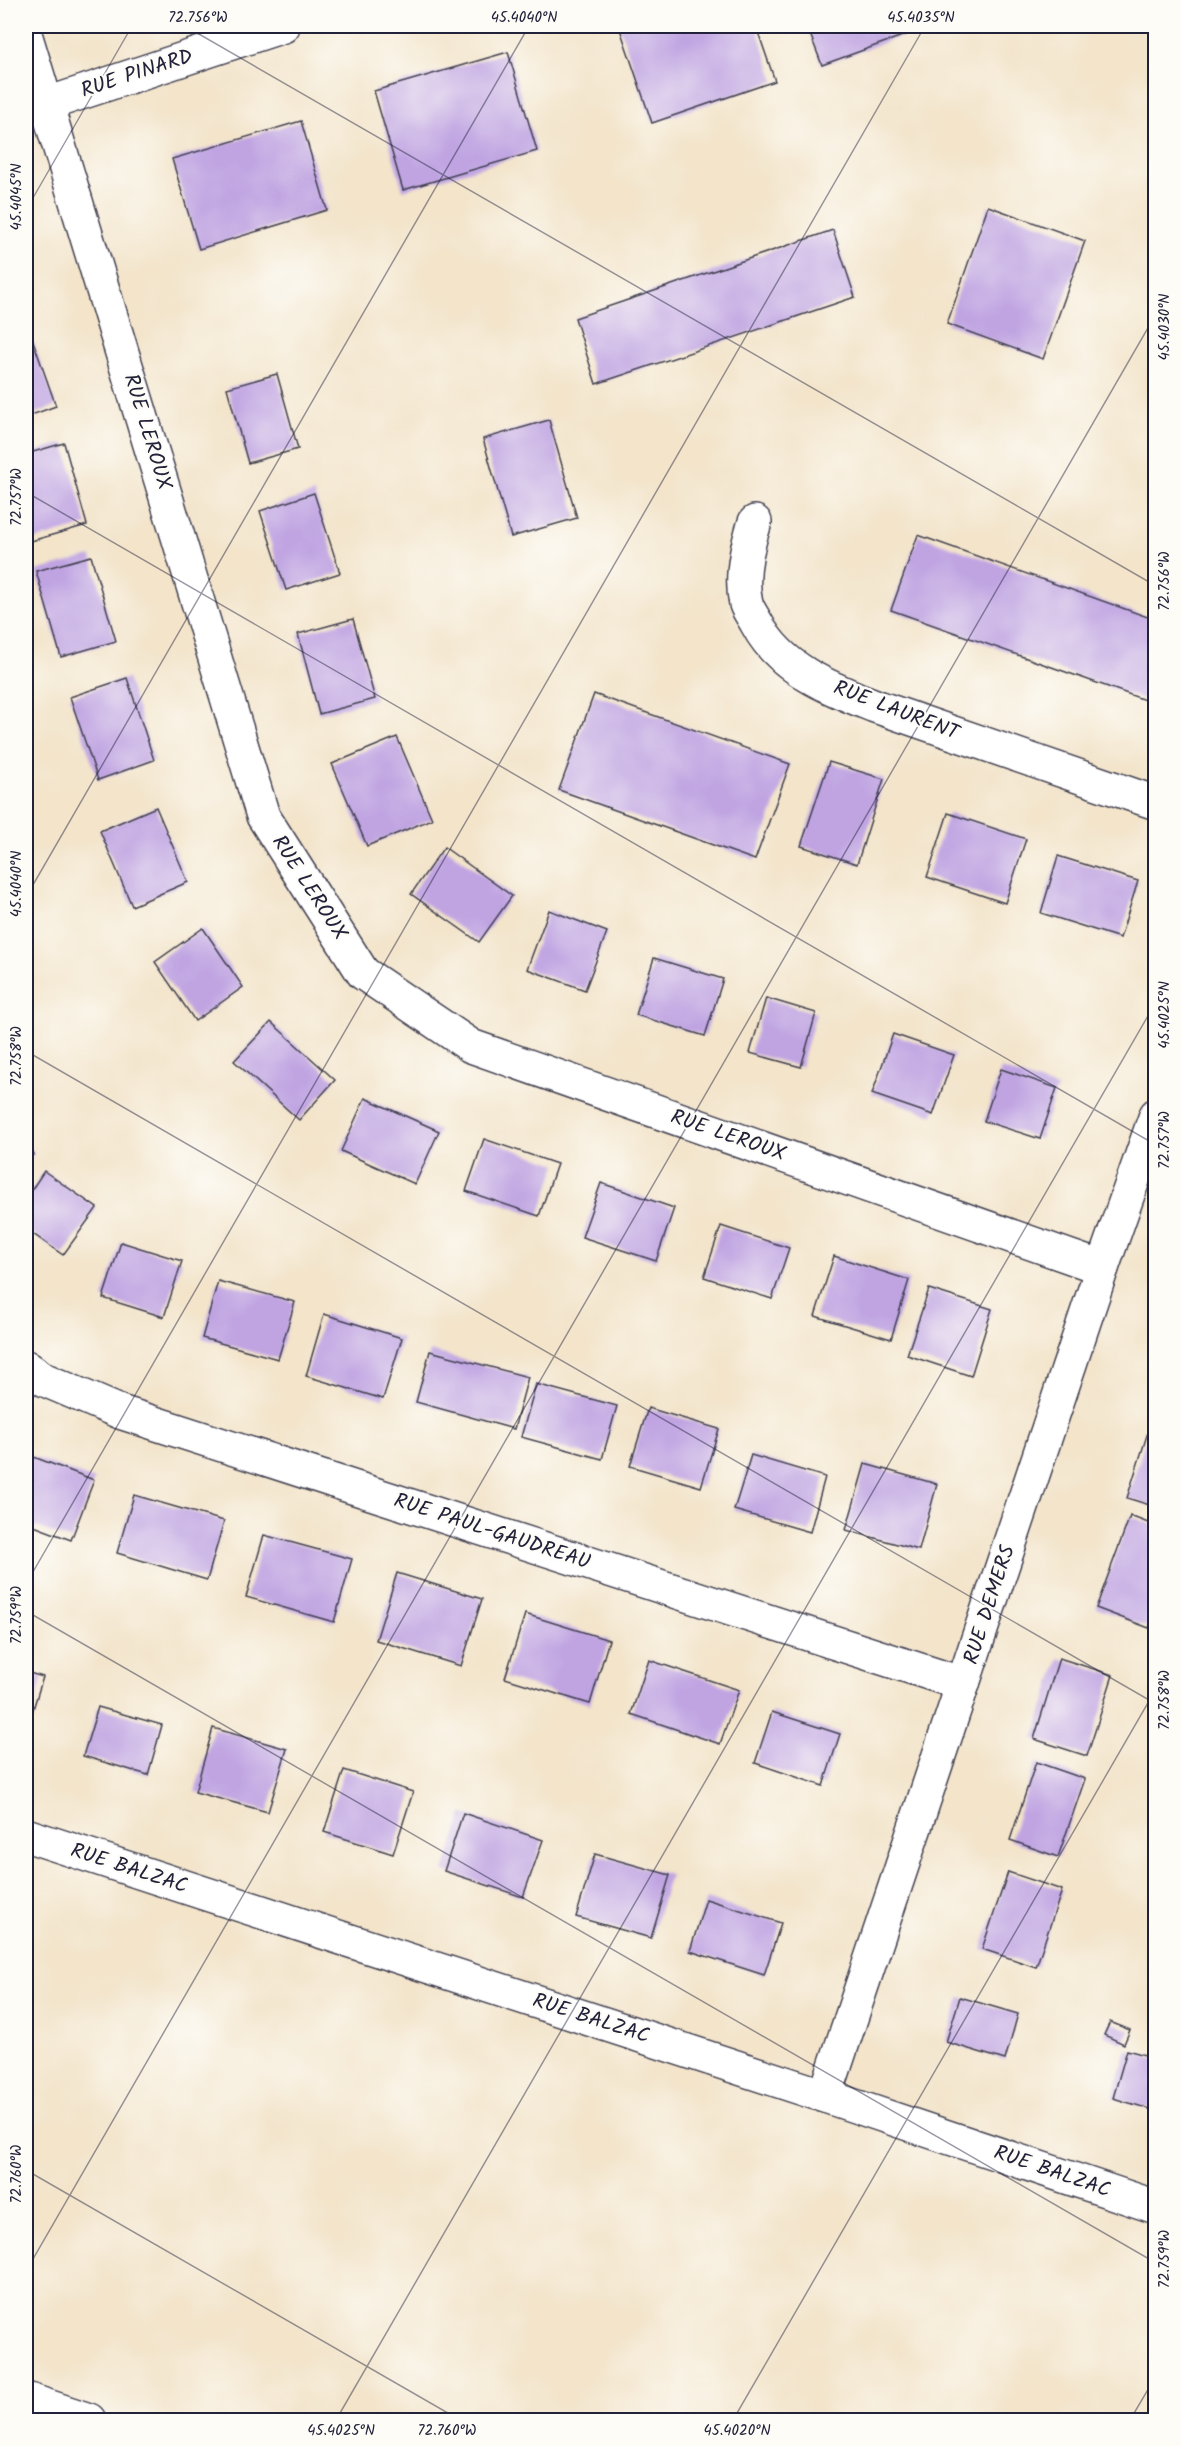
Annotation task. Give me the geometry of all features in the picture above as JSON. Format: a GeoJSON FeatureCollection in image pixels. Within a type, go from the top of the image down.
{"type":"FeatureCollection","features":[{"type":"Feature","properties":{"kind":"street","name":"RUE PINARD"},"geometry":{"type":"LineString","coordinates":[[37,108],[283,26]]}},
{"type":"Feature","properties":{"kind":"street","name":"RUE LEROUX"},"geometry":{"type":"LineString","coordinates":[[26,37],[37,108],[263,816],[363,973],[471,1046],[1102,1268]]}},
{"type":"Feature","properties":{"kind":"street","name":"RUE LAURENT"},"geometry":{"type":"LineString","coordinates":[[755,522],[747,548],[746,604],[764,638],[789,664],[831,688],[875,706],[1155,803]]}},
{"type":"Feature","properties":{"kind":"street","name":"RUE DEMERS"},"geometry":{"type":"LineString","coordinates":[[825,2096],[1155,1115]]}},
{"type":"Feature","properties":{"kind":"street","name":"RUE PAUL-GAUDREAU"},"geometry":{"type":"LineString","coordinates":[[26,1367],[45,1380],[120,1412],[963,1684]]}},
{"type":"Feature","properties":{"kind":"street","name":"RUE BALZAC"},"geometry":{"type":"LineString","coordinates":[[26,1835],[825,2096],[1155,2207]]}},
{"type":"Feature","properties":{"kind":"street"},"geometry":{"type":"LineString","coordinates":[[26,2399],[89,2421]]}},
{"type":"Feature","properties":{"kind":"building"},"geometry":{"type":"Polygon","coordinates":[[[619,26],[756,26],[775,81],[652,123],[619,26]]]}},
{"type":"Feature","properties":{"kind":"building"},"geometry":{"type":"Polygon","coordinates":[[[807,26],[930,26],[822,65],[807,26]]]}},
{"type":"Feature","properties":{"kind":"building"},"geometry":{"type":"Polygon","coordinates":[[[508,52],[537,151],[403,190],[374,91],[508,52]]]}},
{"type":"Feature","properties":{"kind":"building"},"geometry":{"type":"Polygon","coordinates":[[[301,121],[327,210],[199,249],[172,159],[301,121]]]}},
{"type":"Feature","properties":{"kind":"building"},"geometry":{"type":"Polygon","coordinates":[[[988,206],[1085,241],[1043,359],[947,324],[988,206]]]}},
{"type":"Feature","properties":{"kind":"building"},"geometry":{"type":"Polygon","coordinates":[[[833,230],[855,297],[596,384],[575,318],[833,230]]]}},
{"type":"Feature","properties":{"kind":"building"},"geometry":{"type":"Polygon","coordinates":[[[26,321],[56,406],[26,417],[26,321]]]}},
{"type":"Feature","properties":{"kind":"building"},"geometry":{"type":"Polygon","coordinates":[[[277,374],[298,449],[248,463],[227,388],[277,374]]]}},
{"type":"Feature","properties":{"kind":"building"},"geometry":{"type":"Polygon","coordinates":[[[549,420],[577,518],[511,537],[483,439],[549,420]]]}},
{"type":"Feature","properties":{"kind":"building"},"geometry":{"type":"Polygon","coordinates":[[[64,443],[87,525],[31,541],[26,523],[26,454],[64,443]]]}},
{"type":"Feature","properties":{"kind":"building"},"geometry":{"type":"Polygon","coordinates":[[[314,493],[340,573],[286,590],[260,511],[314,493]]]}},
{"type":"Feature","properties":{"kind":"building"},"geometry":{"type":"Polygon","coordinates":[[[918,535],[1156,620],[1156,704],[891,610],[918,535]]]}},
{"type":"Feature","properties":{"kind":"building"},"geometry":{"type":"Polygon","coordinates":[[[91,556],[116,641],[61,657],[36,571],[91,556]]]}},
{"type":"Feature","properties":{"kind":"building"},"geometry":{"type":"Polygon","coordinates":[[[353,619],[375,699],[319,714],[298,634],[353,619]]]}},
{"type":"Feature","properties":{"kind":"building"},"geometry":{"type":"Polygon","coordinates":[[[127,678],[154,760],[98,780],[70,697],[127,678]]]}},
{"type":"Feature","properties":{"kind":"building"},"geometry":{"type":"Polygon","coordinates":[[[594,694],[790,764],[755,860],[559,790],[594,694]]]}},
{"type":"Feature","properties":{"kind":"building"},"geometry":{"type":"Polygon","coordinates":[[[397,737],[432,819],[367,846],[332,764],[397,737]]]}},
{"type":"Feature","properties":{"kind":"building"},"geometry":{"type":"Polygon","coordinates":[[[829,762],[884,779],[857,864],[801,846],[829,762]]]}},
{"type":"Feature","properties":{"kind":"building"},"geometry":{"type":"Polygon","coordinates":[[[156,807],[188,882],[132,906],[100,831],[156,807]]]}},
{"type":"Feature","properties":{"kind":"building"},"geometry":{"type":"Polygon","coordinates":[[[948,813],[1026,839],[1005,903],[927,877],[948,813]]]}},
{"type":"Feature","properties":{"kind":"building"},"geometry":{"type":"Polygon","coordinates":[[[444,847],[512,896],[479,942],[411,894],[444,847]]]}},
{"type":"Feature","properties":{"kind":"building"},"geometry":{"type":"Polygon","coordinates":[[[1058,856],[1138,881],[1120,938],[1041,913],[1058,856]]]}},
{"type":"Feature","properties":{"kind":"building"},"geometry":{"type":"Polygon","coordinates":[[[549,910],[607,932],[585,990],[527,969],[549,910]]]}},
{"type":"Feature","properties":{"kind":"building"},"geometry":{"type":"Polygon","coordinates":[[[203,928],[243,987],[195,1021],[155,962],[203,928]]]}},
{"type":"Feature","properties":{"kind":"building"},"geometry":{"type":"Polygon","coordinates":[[[654,958],[723,979],[705,1036],[636,1015],[654,958]]]}},
{"type":"Feature","properties":{"kind":"building"},"geometry":{"type":"Polygon","coordinates":[[[766,998],[816,1013],[801,1067],[750,1053],[766,998]]]}},
{"type":"Feature","properties":{"kind":"building"},"geometry":{"type":"Polygon","coordinates":[[[271,1022],[335,1080],[299,1120],[234,1061],[271,1022]]]}},
{"type":"Feature","properties":{"kind":"building"},"geometry":{"type":"Polygon","coordinates":[[[893,1034],[954,1055],[933,1115],[872,1094],[893,1034]]]}},
{"type":"Feature","properties":{"kind":"building"},"geometry":{"type":"Polygon","coordinates":[[[1001,1069],[1057,1088],[1040,1139],[984,1121],[1001,1069]]]}},
{"type":"Feature","properties":{"kind":"building"},"geometry":{"type":"Polygon","coordinates":[[[365,1098],[439,1131],[415,1184],[341,1151],[365,1098]]]}},
{"type":"Feature","properties":{"kind":"building"},"geometry":{"type":"Polygon","coordinates":[[[484,1139],[557,1164],[539,1216],[466,1191],[484,1139]]]}},
{"type":"Feature","properties":{"kind":"building"},"geometry":{"type":"Polygon","coordinates":[[[26,1142],[34,1154],[26,1160],[26,1142]]]}},
{"type":"Feature","properties":{"kind":"building"},"geometry":{"type":"Polygon","coordinates":[[[44,1171],[97,1208],[63,1255],[26,1229],[26,1198],[44,1171]]]}},
{"type":"Feature","properties":{"kind":"building"},"geometry":{"type":"Polygon","coordinates":[[[601,1183],[674,1208],[656,1261],[582,1237],[601,1183]]]}},
{"type":"Feature","properties":{"kind":"building"},"geometry":{"type":"Polygon","coordinates":[[[721,1226],[789,1248],[772,1299],[704,1277],[721,1226]]]}},
{"type":"Feature","properties":{"kind":"building"},"geometry":{"type":"Polygon","coordinates":[[[121,1242],[182,1261],[164,1317],[103,1298],[121,1242]]]}},
{"type":"Feature","properties":{"kind":"building"},"geometry":{"type":"Polygon","coordinates":[[[834,1256],[909,1280],[891,1339],[815,1316],[834,1256]]]}},
{"type":"Feature","properties":{"kind":"building"},"geometry":{"type":"Polygon","coordinates":[[[218,1281],[295,1302],[278,1359],[202,1338],[218,1281]]]}},
{"type":"Feature","properties":{"kind":"building"},"geometry":{"type":"Polygon","coordinates":[[[929,1289],[992,1309],[971,1376],[907,1355],[929,1289]]]}},
{"type":"Feature","properties":{"kind":"building"},"geometry":{"type":"Polygon","coordinates":[[[324,1314],[402,1338],[383,1399],[306,1376],[324,1314]]]}},
{"type":"Feature","properties":{"kind":"building"},"geometry":{"type":"Polygon","coordinates":[[[430,1351],[528,1377],[514,1429],[416,1402],[430,1351]]]}},
{"type":"Feature","properties":{"kind":"building"},"geometry":{"type":"Polygon","coordinates":[[[536,1384],[617,1406],[602,1459],[521,1437],[536,1384]]]}},
{"type":"Feature","properties":{"kind":"building"},"geometry":{"type":"Polygon","coordinates":[[[648,1408],[719,1429],[701,1487],[630,1466],[648,1408]]]}},
{"type":"Feature","properties":{"kind":"building"},"geometry":{"type":"Polygon","coordinates":[[[1156,1410],[1156,1507],[1127,1498],[1156,1410]]]}},
{"type":"Feature","properties":{"kind":"building"},"geometry":{"type":"Polygon","coordinates":[[[26,1454],[94,1480],[71,1540],[26,1523],[26,1454]]]}},
{"type":"Feature","properties":{"kind":"building"},"geometry":{"type":"Polygon","coordinates":[[[751,1455],[825,1477],[810,1532],[734,1510],[751,1455]]]}},
{"type":"Feature","properties":{"kind":"building"},"geometry":{"type":"Polygon","coordinates":[[[865,1464],[937,1484],[919,1550],[846,1530],[865,1464]]]}},
{"type":"Feature","properties":{"kind":"building"},"geometry":{"type":"Polygon","coordinates":[[[134,1495],[224,1521],[207,1580],[117,1553],[134,1495]]]}},
{"type":"Feature","properties":{"kind":"building"},"geometry":{"type":"Polygon","coordinates":[[[1130,1516],[1156,1526],[1156,1611],[1149,1628],[1096,1608],[1130,1516]]]}},
{"type":"Feature","properties":{"kind":"building"},"geometry":{"type":"Polygon","coordinates":[[[264,1535],[352,1559],[334,1622],[246,1597],[264,1535]]]}},
{"type":"Feature","properties":{"kind":"building"},"geometry":{"type":"Polygon","coordinates":[[[397,1573],[482,1599],[461,1666],[376,1640],[397,1573]]]}},
{"type":"Feature","properties":{"kind":"building"},"geometry":{"type":"Polygon","coordinates":[[[525,1614],[609,1640],[590,1704],[505,1678],[525,1614]]]}},
{"type":"Feature","properties":{"kind":"building"},"geometry":{"type":"Polygon","coordinates":[[[1059,1658],[1113,1675],[1087,1756],[1034,1739],[1059,1658]]]}},
{"type":"Feature","properties":{"kind":"building"},"geometry":{"type":"Polygon","coordinates":[[[649,1660],[739,1690],[720,1744],[631,1714],[649,1660]]]}},
{"type":"Feature","properties":{"kind":"building"},"geometry":{"type":"Polygon","coordinates":[[[26,1672],[43,1677],[26,1732],[26,1672]]]}},
{"type":"Feature","properties":{"kind":"building"},"geometry":{"type":"Polygon","coordinates":[[[98,1707],[162,1725],[148,1775],[83,1756],[98,1707]]]}},
{"type":"Feature","properties":{"kind":"building"},"geometry":{"type":"Polygon","coordinates":[[[772,1712],[840,1734],[823,1786],[755,1763],[772,1712]]]}},
{"type":"Feature","properties":{"kind":"building"},"geometry":{"type":"Polygon","coordinates":[[[213,1728],[287,1749],[268,1812],[195,1792],[213,1728]]]}},
{"type":"Feature","properties":{"kind":"building"},"geometry":{"type":"Polygon","coordinates":[[[1036,1762],[1085,1779],[1058,1857],[1010,1840],[1036,1762]]]}},
{"type":"Feature","properties":{"kind":"building"},"geometry":{"type":"Polygon","coordinates":[[[344,1770],[413,1792],[393,1854],[324,1832],[344,1770]]]}},
{"type":"Feature","properties":{"kind":"building"},"geometry":{"type":"Polygon","coordinates":[[[463,1813],[543,1840],[523,1897],[444,1871],[463,1813]]]}},
{"type":"Feature","properties":{"kind":"building"},"geometry":{"type":"Polygon","coordinates":[[[595,1854],[670,1875],[651,1938],[576,1917],[595,1854]]]}},
{"type":"Feature","properties":{"kind":"building"},"geometry":{"type":"Polygon","coordinates":[[[1008,1872],[1062,1890],[1036,1967],[982,1949],[1008,1872]]]}},
{"type":"Feature","properties":{"kind":"building"},"geometry":{"type":"Polygon","coordinates":[[[706,1899],[781,1923],[764,1975],[690,1951],[706,1899]]]}},
{"type":"Feature","properties":{"kind":"building"},"geometry":{"type":"Polygon","coordinates":[[[960,1997],[1018,2014],[1005,2060],[946,2042],[960,1997]]]}},
{"type":"Feature","properties":{"kind":"building"},"geometry":{"type":"Polygon","coordinates":[[[1110,2022],[1130,2030],[1124,2044],[1104,2035],[1110,2022]]]}},
{"type":"Feature","properties":{"kind":"building"},"geometry":{"type":"Polygon","coordinates":[[[1127,2050],[1156,2058],[1156,2111],[1113,2098],[1127,2050]]]}}]}
